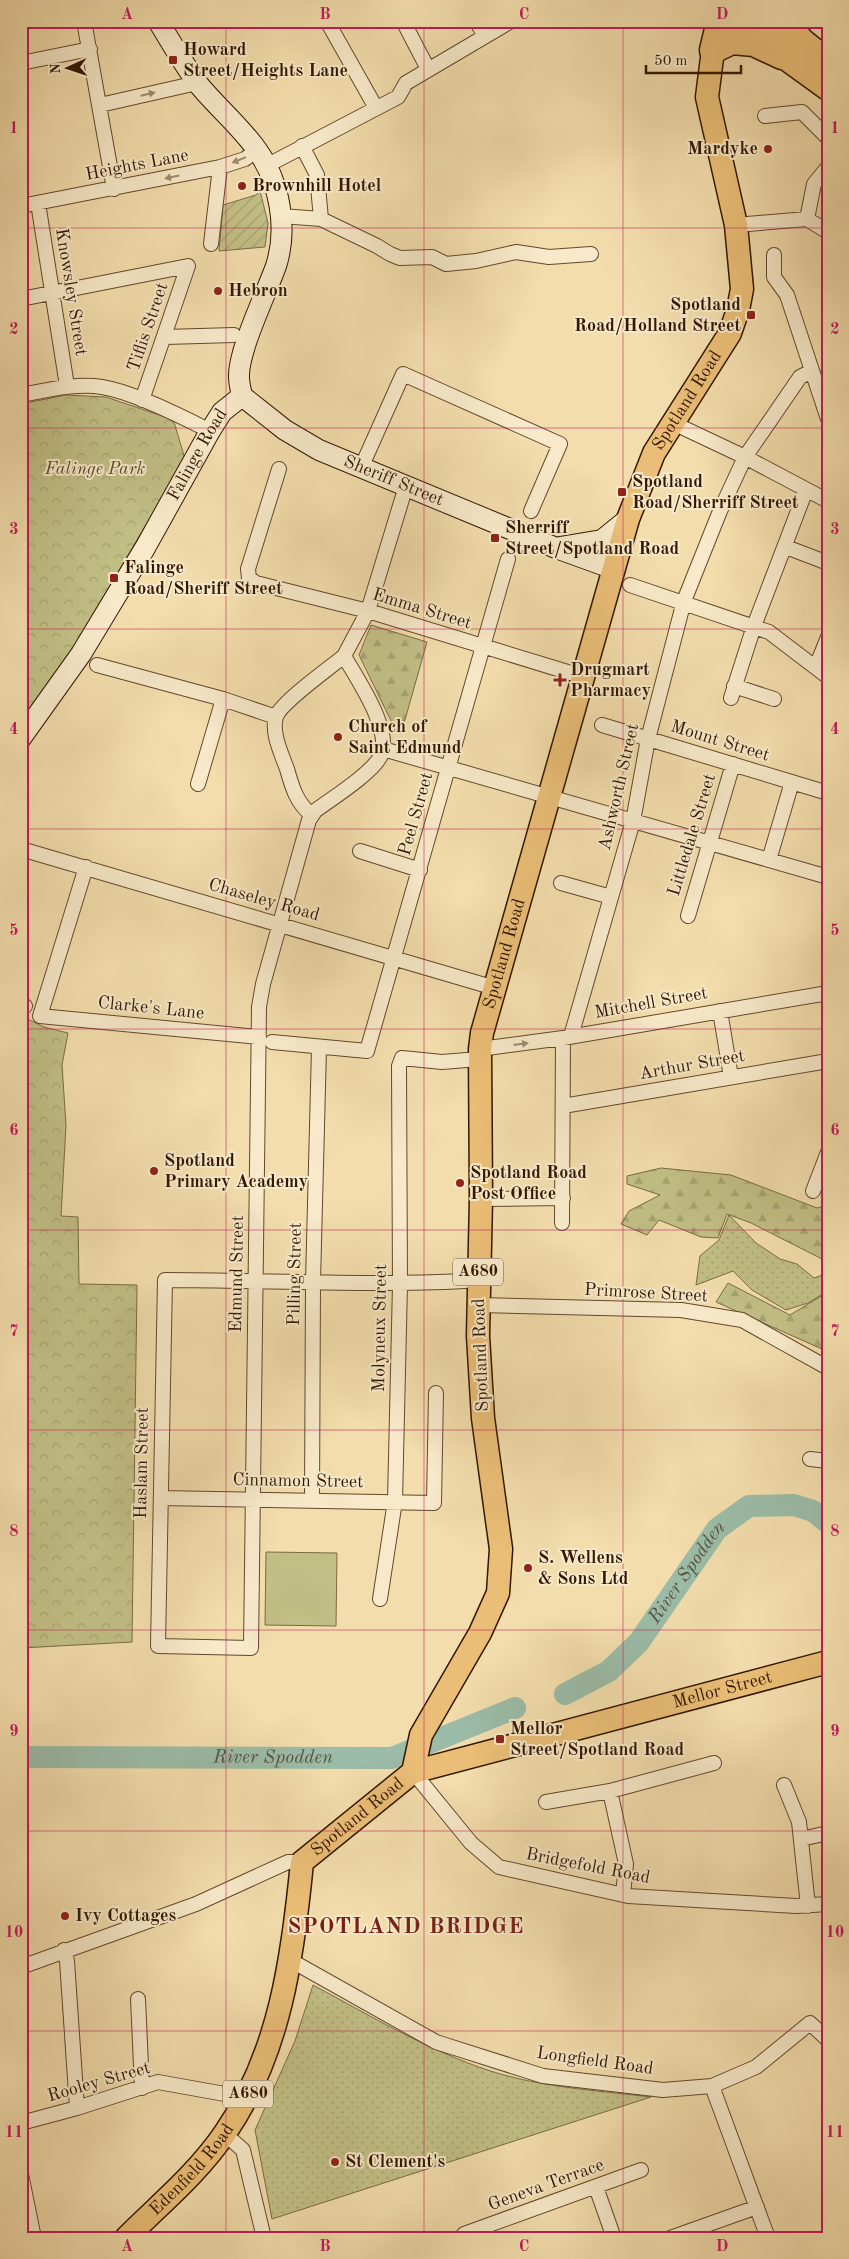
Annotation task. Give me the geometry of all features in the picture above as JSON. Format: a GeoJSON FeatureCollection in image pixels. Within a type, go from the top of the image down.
{"type":"FeatureCollection","features":[{"type":"Feature","properties":{"kind":"highway"},"geometry":{"type":"LineString","coordinates":[[713,50],[720,21]]}},
{"type":"Feature","properties":{"kind":"highway"},"geometry":{"type":"LineString","coordinates":[[756,21],[788,58],[828,88]]}},
{"type":"Feature","properties":{"kind":"highway"},"geometry":{"type":"LineString","coordinates":[[786,21],[801,41],[828,63]]}},
{"type":"Feature","properties":{"kind":"highway"},"geometry":{"type":"LineString","coordinates":[[713,50],[732,40],[754,43],[788,58]]}},
{"type":"Feature","properties":{"kind":"main road"},"geometry":{"type":"LineString","coordinates":[[158,21],[197,83],[261,158]]}},
{"type":"Feature","properties":{"kind":"main road","name":"Spotland Road"},"geometry":{"type":"LineString","coordinates":[[302,1862],[414,1765],[421,1736],[480,1633],[498,1592],[501,1549],[484,1418],[478,1305],[482,1199],[479,1054],[495,988],[628,519],[654,453],[730,333],[738,310],[742,289],[736,225],[707,97],[713,50],[731,21]]}},
{"type":"Feature","properties":{"kind":"main road","name":"Falinge Road"},"geometry":{"type":"LineString","coordinates":[[21,738],[81,654],[145,548],[222,412],[242,396],[238,376],[248,339],[277,263],[281,239],[281,216],[278,197],[261,158]]}},
{"type":"Feature","properties":{"kind":"main road","name":"Sheriff Street"},"geometry":{"type":"LineString","coordinates":[[242,396],[285,430],[319,450],[556,548],[614,569]]}},
{"type":"Feature","properties":{"kind":"main road"},"geometry":{"type":"LineString","coordinates":[[556,548],[602,540],[614,533],[628,519]]}},
{"type":"Feature","properties":{"kind":"main road","name":"Mellor Street"},"geometry":{"type":"LineString","coordinates":[[414,1765],[828,1662]]}},
{"type":"Feature","properties":{"kind":"main road","name":"Edenfield Road"},"geometry":{"type":"LineString","coordinates":[[126,2238],[190,2175],[225,2134],[246,2098],[275,2030],[290,1960],[302,1862]]}},
{"type":"Feature","properties":{"kind":"street"},"geometry":{"type":"LineString","coordinates":[[84,21],[114,189]]}},
{"type":"Feature","properties":{"kind":"street"},"geometry":{"type":"LineString","coordinates":[[327,21],[376,108]]}},
{"type":"Feature","properties":{"kind":"street"},"geometry":{"type":"LineString","coordinates":[[403,21],[428,68]]}},
{"type":"Feature","properties":{"kind":"street"},"geometry":{"type":"LineString","coordinates":[[476,21],[484,36]]}},
{"type":"Feature","properties":{"kind":"street","name":"Heights Lane"},"geometry":{"type":"LineString","coordinates":[[21,206],[220,168],[245,159],[261,158],[302,146],[398,97],[406,83],[428,68],[511,21]]}},
{"type":"Feature","properties":{"kind":"street"},"geometry":{"type":"LineString","coordinates":[[21,63],[90,49]]}},
{"type":"Feature","properties":{"kind":"street"},"geometry":{"type":"LineString","coordinates":[[100,105],[197,83]]}},
{"type":"Feature","properties":{"kind":"street"},"geometry":{"type":"LineString","coordinates":[[766,116],[802,112],[828,138]]}},
{"type":"Feature","properties":{"kind":"street"},"geometry":{"type":"LineString","coordinates":[[302,146],[317,174],[321,219]]}},
{"type":"Feature","properties":{"kind":"street"},"geometry":{"type":"LineString","coordinates":[[807,219],[814,184],[828,167]]}},
{"type":"Feature","properties":{"kind":"street"},"geometry":{"type":"LineString","coordinates":[[211,244],[220,168]]}},
{"type":"Feature","properties":{"kind":"street","name":"Knowsley Street"},"geometry":{"type":"LineString","coordinates":[[38,203],[67,386]]}},
{"type":"Feature","properties":{"kind":"street"},"geometry":{"type":"LineString","coordinates":[[281,216],[321,219],[400,258],[432,257],[446,264],[458,264],[516,252],[549,257],[591,254]]}},
{"type":"Feature","properties":{"kind":"street"},"geometry":{"type":"LineString","coordinates":[[736,225],[807,219],[828,232]]}},
{"type":"Feature","properties":{"kind":"street"},"geometry":{"type":"LineString","coordinates":[[774,254],[774,277],[787,295],[828,419]]}},
{"type":"Feature","properties":{"kind":"street","name":"Tiflis Street"},"geometry":{"type":"LineString","coordinates":[[52,292],[188,266],[142,400]]}},
{"type":"Feature","properties":{"kind":"street"},"geometry":{"type":"LineString","coordinates":[[21,299],[52,292]]}},
{"type":"Feature","properties":{"kind":"street"},"geometry":{"type":"LineString","coordinates":[[165,337],[234,335]]}},
{"type":"Feature","properties":{"kind":"street","name":"Ashworth Street"},"geometry":{"type":"LineString","coordinates":[[562,1223],[563,1106],[567,1037],[612,897],[633,821],[648,739],[684,601],[720,511],[746,457],[800,377],[812,371]]}},
{"type":"Feature","properties":{"kind":"street"},"geometry":{"type":"LineString","coordinates":[[361,468],[403,374],[560,444],[532,511]]}},
{"type":"Feature","properties":{"kind":"street"},"geometry":{"type":"LineString","coordinates":[[21,395],[67,386],[103,387],[142,400],[210,431]]}},
{"type":"Feature","properties":{"kind":"street"},"geometry":{"type":"LineString","coordinates":[[673,423],[746,457],[828,501]]}},
{"type":"Feature","properties":{"kind":"street","name":"Emma Street"},"geometry":{"type":"LineString","coordinates":[[279,469],[248,569],[249,578],[256,583],[368,611],[584,677]]}},
{"type":"Feature","properties":{"kind":"street"},"geometry":{"type":"LineString","coordinates":[[344,656],[382,730],[383,749],[374,765],[312,815],[303,808],[292,787],[277,738],[276,717],[283,706],[344,656],[368,611],[406,486]]}},
{"type":"Feature","properties":{"kind":"street"},"geometry":{"type":"LineString","coordinates":[[774,698],[733,692],[754,626],[786,547],[806,490]]}},
{"type":"Feature","properties":{"kind":"street"},"geometry":{"type":"LineString","coordinates":[[786,547],[828,562]]}},
{"type":"Feature","properties":{"kind":"street","name":"Peel Street"},"geometry":{"type":"LineString","coordinates":[[319,1048],[367,1051],[508,559]]}},
{"type":"Feature","properties":{"kind":"street"},"geometry":{"type":"LineString","coordinates":[[630,585],[684,601],[770,632],[828,677]]}},
{"type":"Feature","properties":{"kind":"street"},"geometry":{"type":"LineString","coordinates":[[816,667],[828,637]]}},
{"type":"Feature","properties":{"kind":"street"},"geometry":{"type":"LineString","coordinates":[[98,665],[223,699],[276,717]]}},
{"type":"Feature","properties":{"kind":"street"},"geometry":{"type":"LineString","coordinates":[[198,784],[223,699]]}},
{"type":"Feature","properties":{"kind":"street","name":"Mount Street"},"geometry":{"type":"LineString","coordinates":[[602,725],[828,793]]}},
{"type":"Feature","properties":{"kind":"street"},"geometry":{"type":"LineString","coordinates":[[383,749],[828,877]]}},
{"type":"Feature","properties":{"kind":"street","name":"Littledale Street"},"geometry":{"type":"LineString","coordinates":[[688,916],[733,764]]}},
{"type":"Feature","properties":{"kind":"street"},"geometry":{"type":"LineString","coordinates":[[769,860],[792,782]]}},
{"type":"Feature","properties":{"kind":"street","name":"Edmund Street"},"geometry":{"type":"LineString","coordinates":[[158,1646],[251,1648],[259,1007],[263,984],[312,815]]}},
{"type":"Feature","properties":{"kind":"street","name":"Chaseley Road"},"geometry":{"type":"LineString","coordinates":[[21,849],[495,988]]}},
{"type":"Feature","properties":{"kind":"street"},"geometry":{"type":"LineString","coordinates":[[360,851],[420,870]]}},
{"type":"Feature","properties":{"kind":"street","name":"Clarke's Lane"},"geometry":{"type":"LineString","coordinates":[[86,867],[40,1016],[259,1037]]}},
{"type":"Feature","properties":{"kind":"street"},"geometry":{"type":"LineString","coordinates":[[561,883],[612,897]]}},
{"type":"Feature","properties":{"kind":"street","name":"Mitchell Street"},"geometry":{"type":"LineString","coordinates":[[479,1054],[828,992]]}},
{"type":"Feature","properties":{"kind":"street"},"geometry":{"type":"LineString","coordinates":[[720,1011],[732,1077]]}},
{"type":"Feature","properties":{"kind":"street"},"geometry":{"type":"LineString","coordinates":[[272,1042],[319,1048]]}},
{"type":"Feature","properties":{"kind":"street","name":"Pilling Street"},"geometry":{"type":"LineString","coordinates":[[312,1500],[313,1282],[319,1048]]}},
{"type":"Feature","properties":{"kind":"street","name":"Molyneux Street"},"geometry":{"type":"LineString","coordinates":[[380,1599],[395,1501],[400,1284],[399,1066],[402,1058],[442,1062],[479,1054]]}},
{"type":"Feature","properties":{"kind":"street","name":"Arthur Street"},"geometry":{"type":"LineString","coordinates":[[563,1106],[828,1061]]}},
{"type":"Feature","properties":{"kind":"street"},"geometry":{"type":"LineString","coordinates":[[813,1191],[828,1152]]}},
{"type":"Feature","properties":{"kind":"street"},"geometry":{"type":"LineString","coordinates":[[482,1199],[562,1198]]}},
{"type":"Feature","properties":{"kind":"street","name":"Haslam Street"},"geometry":{"type":"LineString","coordinates":[[158,1646],[165,1280],[256,1280]]}},
{"type":"Feature","properties":{"kind":"street"},"geometry":{"type":"LineString","coordinates":[[256,1280],[400,1284],[465,1281]]}},
{"type":"Feature","properties":{"kind":"street","name":"Primrose Street"},"geometry":{"type":"LineString","coordinates":[[478,1305],[681,1310],[733,1318],[742,1320],[828,1368]]}},
{"type":"Feature","properties":{"kind":"street","name":"Cinnamon Street"},"geometry":{"type":"LineString","coordinates":[[161,1498],[434,1503],[436,1392]]}},
{"type":"Feature","properties":{"kind":"street"},"geometry":{"type":"LineString","coordinates":[[810,1459],[828,1461]]}},
{"type":"Feature","properties":{"kind":"street"},"geometry":{"type":"LineString","coordinates":[[546,1802],[610,1791],[714,1763]]}},
{"type":"Feature","properties":{"kind":"street","name":"Bridgefold Road"},"geometry":{"type":"LineString","coordinates":[[414,1765],[471,1843],[499,1867],[623,1895],[808,1906],[828,1904]]}},
{"type":"Feature","properties":{"kind":"street"},"geometry":{"type":"LineString","coordinates":[[784,1785],[799,1822],[808,1906]]}},
{"type":"Feature","properties":{"kind":"street"},"geometry":{"type":"LineString","coordinates":[[610,1791],[626,1864],[623,1895]]}},
{"type":"Feature","properties":{"kind":"street"},"geometry":{"type":"LineString","coordinates":[[801,1839],[828,1833]]}},
{"type":"Feature","properties":{"kind":"street"},"geometry":{"type":"LineString","coordinates":[[21,1967],[196,1904],[288,1862],[302,1862]]}},
{"type":"Feature","properties":{"kind":"street"},"geometry":{"type":"LineString","coordinates":[[64,1950],[67,1962],[77,2108]]}},
{"type":"Feature","properties":{"kind":"street","name":"Longfield Road"},"geometry":{"type":"LineString","coordinates":[[290,1960],[436,2042],[543,2076],[663,2090],[712,2086],[756,2067],[810,2023],[828,2040]]}},
{"type":"Feature","properties":{"kind":"street"},"geometry":{"type":"LineString","coordinates":[[138,1999],[142,2088]]}},
{"type":"Feature","properties":{"kind":"street","name":"Rooley Street"},"geometry":{"type":"LineString","coordinates":[[21,2123],[77,2108],[158,2082],[246,2098]]}},
{"type":"Feature","properties":{"kind":"street"},"geometry":{"type":"LineString","coordinates":[[712,2086],[768,2238]]}},
{"type":"Feature","properties":{"kind":"street"},"geometry":{"type":"LineString","coordinates":[[225,2134],[242,2150],[264,2238]]}},
{"type":"Feature","properties":{"kind":"street","name":"Geneva Terrace"},"geometry":{"type":"LineString","coordinates":[[464,2234],[641,2170]]}},
{"type":"Feature","properties":{"kind":"street"},"geometry":{"type":"LineString","coordinates":[[21,2174],[29,2235]]}},
{"type":"Feature","properties":{"kind":"street"},"geometry":{"type":"LineString","coordinates":[[596,2187],[614,2238]]}},
{"type":"Feature","properties":{"kind":"street"},"geometry":{"type":"LineString","coordinates":[[670,2238],[757,2207]]}},
{"type":"Feature","properties":{"kind":"green space"},"geometry":{"type":"Polygon","coordinates":[[[260,191],[268,223],[265,247],[219,251],[223,205],[256,195],[260,191]]]}},
{"type":"Feature","properties":{"kind":"green space","name":"Falinge Park"},"geometry":{"type":"Polygon","coordinates":[[[66,395],[106,397],[168,418],[174,422],[185,459],[65,661],[21,724],[21,404],[66,395]]]}},
{"type":"Feature","properties":{"kind":"green space"},"geometry":{"type":"Polygon","coordinates":[[[371,625],[427,642],[401,734],[396,731],[359,655],[371,625]]]}},
{"type":"Feature","properties":{"kind":"green space"},"geometry":{"type":"Polygon","coordinates":[[[21,1016],[44,1027],[68,1033],[62,1065],[66,1125],[61,1216],[78,1217],[79,1284],[137,1285],[132,1642],[21,1648],[21,1016]]]}},
{"type":"Feature","properties":{"kind":"green space"},"geometry":{"type":"Polygon","coordinates":[[[661,1168],[731,1175],[817,1208],[828,1205],[828,1262],[751,1223],[727,1214],[718,1238],[701,1237],[659,1220],[647,1235],[621,1224],[629,1211],[660,1195],[627,1184],[627,1176],[661,1168]]]}},
{"type":"Feature","properties":{"kind":"green space"},"geometry":{"type":"Polygon","coordinates":[[[729,1215],[756,1243],[780,1259],[797,1264],[814,1278],[828,1273],[828,1291],[808,1303],[786,1310],[752,1290],[733,1271],[696,1285],[700,1256],[719,1240],[729,1215]]]}},
{"type":"Feature","properties":{"kind":"green space"},"geometry":{"type":"Polygon","coordinates":[[[728,1283],[790,1315],[828,1292],[828,1344],[822,1349],[716,1302],[728,1283]]]}},
{"type":"Feature","properties":{"kind":"green space"},"geometry":{"type":"Polygon","coordinates":[[[266,1552],[337,1553],[336,1626],[265,1625],[266,1552]]]}},
{"type":"Feature","properties":{"kind":"green space"},"geometry":{"type":"Polygon","coordinates":[[[313,1985],[431,2047],[455,2058],[504,2075],[577,2089],[651,2097],[272,2219],[255,2130],[295,2041],[313,1985]]]}},
{"type":"Feature","properties":{"kind":"waterway","name":"River Spodden"},"geometry":{"type":"LineString","coordinates":[[565,1694],[609,1671],[639,1642],[717,1529],[749,1506],[794,1505],[813,1511],[828,1523]]}},
{"type":"Feature","properties":{"kind":"waterway","name":"River Spodden"},"geometry":{"type":"LineString","coordinates":[[21,1757],[392,1758],[515,1708]]}},
{"type":"Feature","properties":{"kind":"place","name":"Howard Street/Heights Lane"},"geometry":{"type":"Point","coordinates":[173,60]}},
{"type":"Feature","properties":{"kind":"place","name":"Mardyke"},"geometry":{"type":"Point","coordinates":[768,149]}},
{"type":"Feature","properties":{"kind":"place","name":"Brownhill Hotel"},"geometry":{"type":"Point","coordinates":[242,186]}},
{"type":"Feature","properties":{"kind":"place","name":"Hebron"},"geometry":{"type":"Point","coordinates":[218,291]}},
{"type":"Feature","properties":{"kind":"place","name":"Spotland Road/Holland Street"},"geometry":{"type":"Point","coordinates":[751,315]}},
{"type":"Feature","properties":{"kind":"place","name":"Spotland Road/Sherriff Street"},"geometry":{"type":"Point","coordinates":[622,492]}},
{"type":"Feature","properties":{"kind":"place","name":"Sherriff Street/Spotland Road"},"geometry":{"type":"Point","coordinates":[495,538]}},
{"type":"Feature","properties":{"kind":"place","name":"Falinge Road/Sheriff Street"},"geometry":{"type":"Point","coordinates":[114,578]}},
{"type":"Feature","properties":{"kind":"place","name":"Drugmart Pharmacy"},"geometry":{"type":"Point","coordinates":[560,680]}},
{"type":"Feature","properties":{"kind":"place","name":"Church of Saint Edmund"},"geometry":{"type":"Point","coordinates":[338,737]}},
{"type":"Feature","properties":{"kind":"place","name":"Spotland Primary Academy"},"geometry":{"type":"Point","coordinates":[154,1171]}},
{"type":"Feature","properties":{"kind":"place","name":"Spotland Road Post Office"},"geometry":{"type":"Point","coordinates":[460,1183]}},
{"type":"Feature","properties":{"kind":"place","name":"S. Wellens & Sons Ltd"},"geometry":{"type":"Point","coordinates":[528,1568]}},
{"type":"Feature","properties":{"kind":"place","name":"Mellor Street/Spotland Road"},"geometry":{"type":"Point","coordinates":[500,1739]}},
{"type":"Feature","properties":{"kind":"place","name":"Ivy Cottages"},"geometry":{"type":"Point","coordinates":[65,1916]}},
{"type":"Feature","properties":{"kind":"place","name":"St Clement's"},"geometry":{"type":"Point","coordinates":[335,2162]}},
{"type":"Feature","properties":{"kind":"district","name":"SPOTLAND BRIDGE"},"geometry":{"type":"Point","coordinates":[406,1927]}}]}
